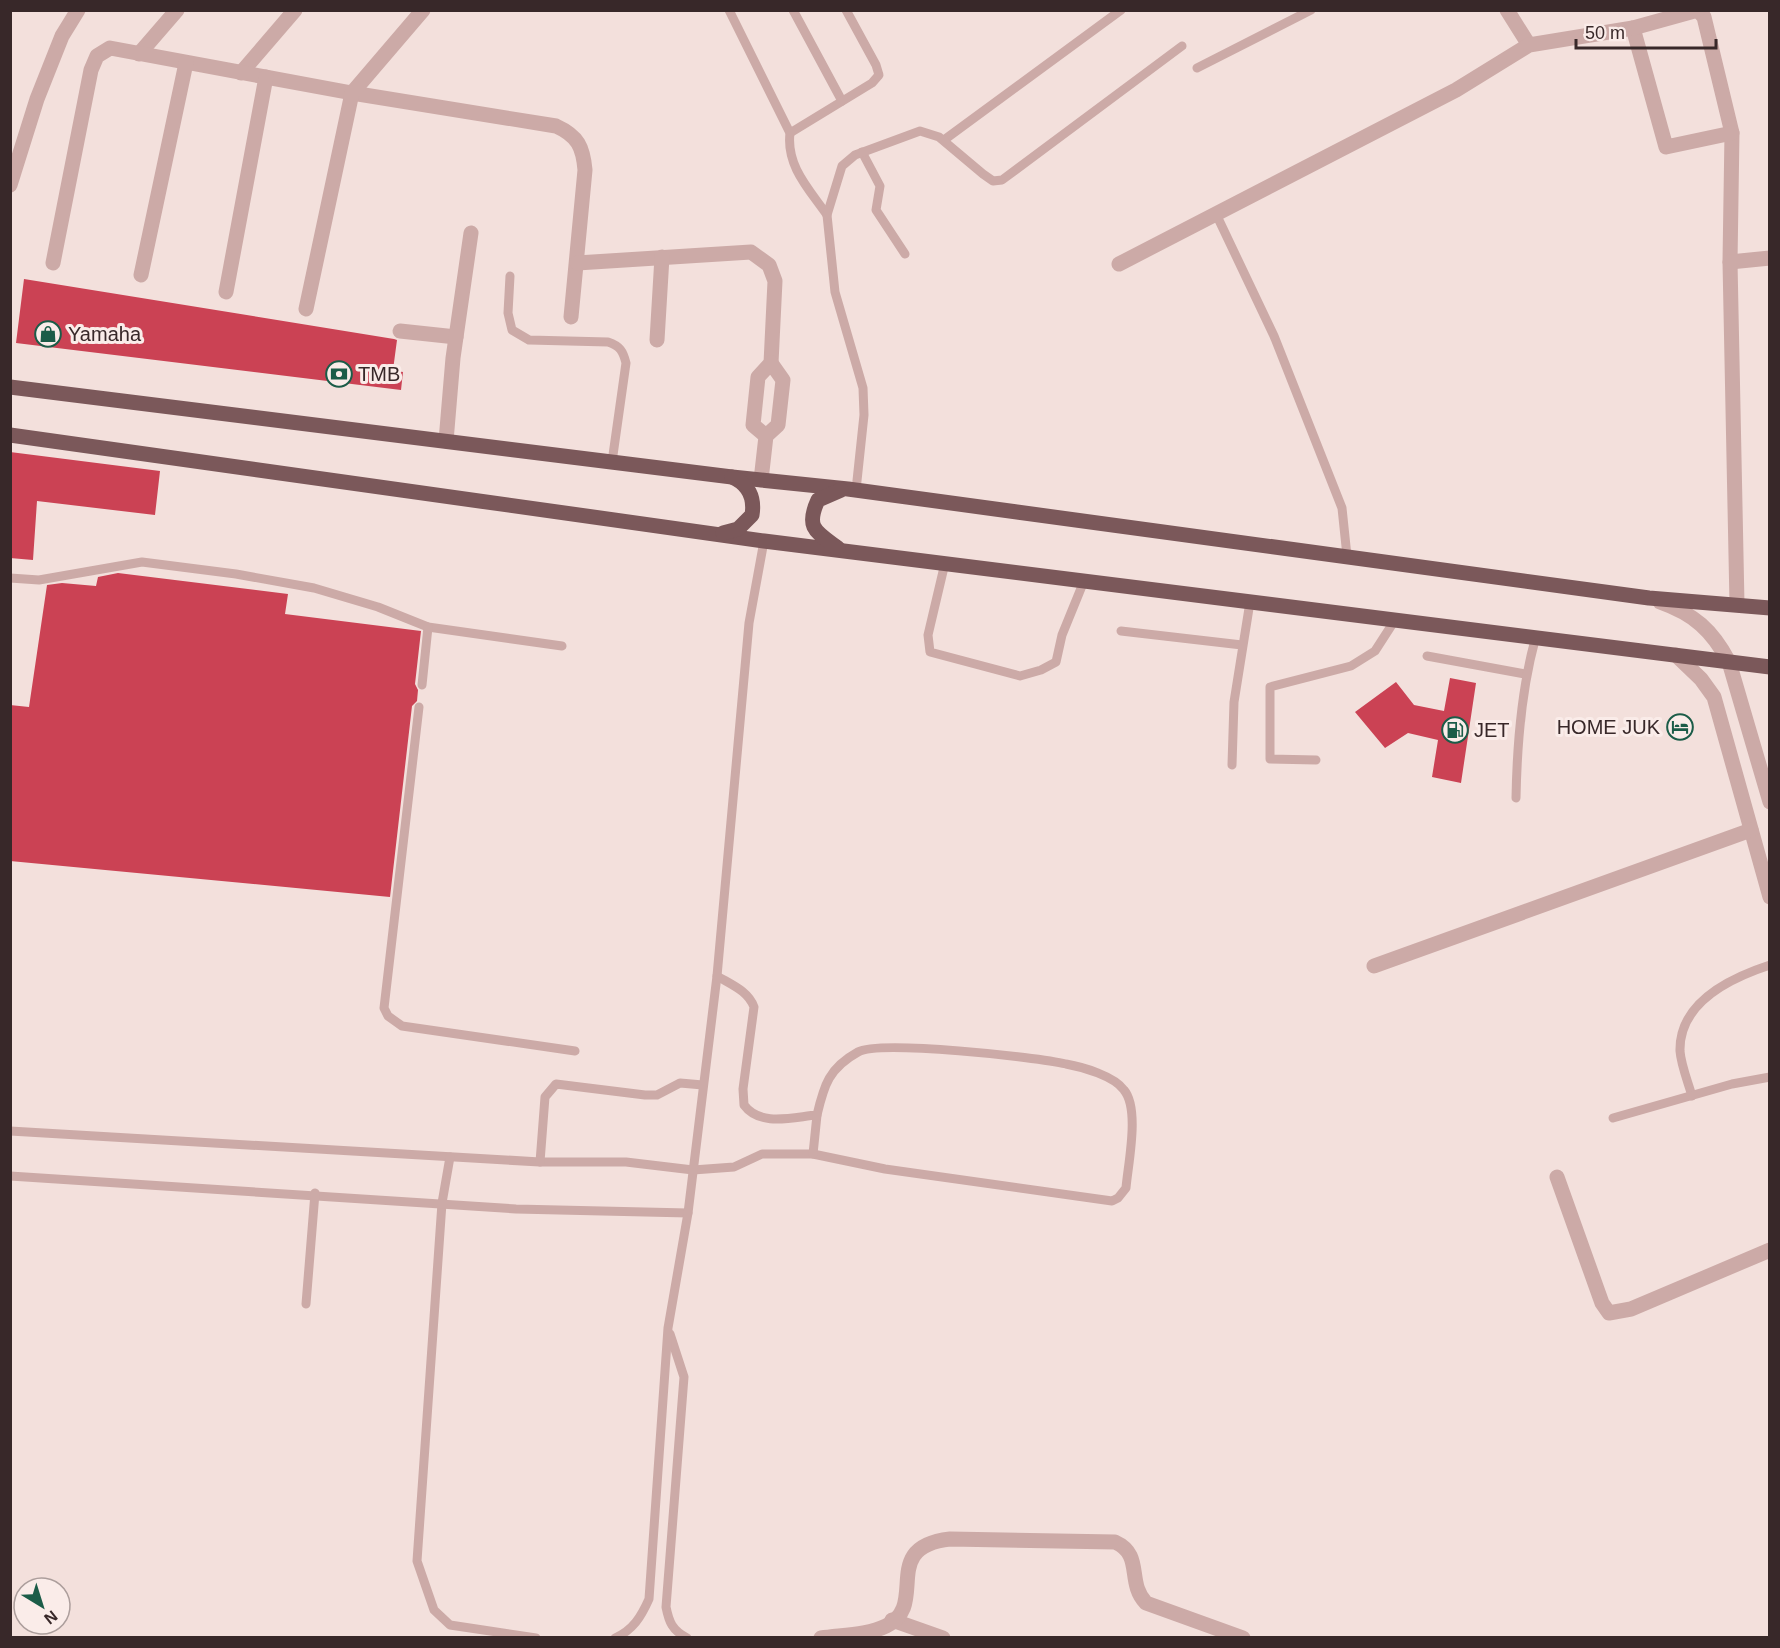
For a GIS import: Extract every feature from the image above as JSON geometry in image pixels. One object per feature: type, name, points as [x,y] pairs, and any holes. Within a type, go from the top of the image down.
[{"type":"main road","points":[[10,387],[732,477],[852,489],[1649,598],[1737,603],[1770,608]]},
{"type":"main road","points":[[10,435],[764,540],[1770,667]]},
{"type":"main road","points":[[722,533],[738,529],[752,515],[752,497],[748,489],[741,481],[732,477]]},
{"type":"main road","points":[[840,550],[814,529],[811,518],[818,500],[831,493],[852,489]]},
{"type":"street","points":[[10,185],[37,99],[62,36],[78,10]]},
{"type":"street","points":[[241,73],[296,10]]},
{"type":"street","points":[[306,309],[352,93],[423,10]]},
{"type":"street","points":[[1507,10],[1529,45]]},
{"type":"street","points":[[139,54],[176,11]]},
{"type":"street","points":[[1119,264],[1217,216],[1456,90],[1529,45],[1633,28],[1701,11],[1731,133],[1730,262],[1737,603]]},
{"type":"street","points":[[1633,28],[1666,147],[1731,133]]},
{"type":"street","points":[[53,263],[91,70],[97,56],[110,48],[352,93],[555,126],[572,133],[583,154],[585,170],[572,316]]},
{"type":"street","points":[[141,275],[186,63]]},
{"type":"street","points":[[226,292],[266,77]]},
{"type":"street","points":[[446,441],[456,338],[471,233]]},
{"type":"street","points":[[577,263],[741,251],[751,252],[769,265],[775,281],[771,363],[783,380],[778,426],[766,436],[761,480]]},
{"type":"street","points":[[657,340],[662,257]]},
{"type":"street","points":[[1730,262],[1770,258]]},
{"type":"street","points":[[400,331],[456,338]]},
{"type":"street","points":[[766,436],[753,425],[758,377],[771,363]]},
{"type":"street","points":[[1649,598],[1680,609],[1697,619],[1719,643],[1729,662],[1770,802]]},
{"type":"street","points":[[1676,654],[1701,679],[1714,697],[1770,897]]},
{"type":"street","points":[[1374,966],[1751,830]]},
{"type":"street","points":[[1557,1177],[1602,1303],[1609,1313],[1631,1309],[1770,1250]]},
{"type":"street","points":[[821,1638],[887,1626],[901,1611],[906,1597],[910,1560],[919,1548],[932,1541],[1104,1540],[1126,1547],[1132,1558],[1137,1593],[1146,1603],[1243,1638]]},
{"type":"street","points":[[892,1620],[943,1638]]},
{"type":"lane","points":[[729,10],[790,133],[788,146],[792,166],[827,215]]},
{"type":"lane","points":[[793,10],[842,101]]},
{"type":"lane","points":[[790,133],[872,83],[879,75],[876,65],[846,10]]},
{"type":"lane","points":[[945,140],[1121,10]]},
{"type":"lane","points":[[1197,68],[1311,10]]},
{"type":"lane","points":[[852,489],[864,415],[863,388],[835,292],[827,215],[842,166],[862,152],[920,131],[945,140],[993,181],[1002,180],[1182,46]]},
{"type":"lane","points":[[862,152],[880,186],[876,210],[905,254]]},
{"type":"lane","points":[[1217,216],[1274,336],[1342,508],[1347,555]]},
{"type":"lane","points":[[510,276],[508,313],[512,330],[518,336],[529,340],[609,342],[617,345],[623,353],[626,363],[612,462]]},
{"type":"lane","points":[[615,1638],[628,1632],[642,1615],[649,1599],[668,1328],[688,1213],[717,976],[749,623],[764,540]]},
{"type":"lane","points":[[10,578],[39,580],[142,562],[237,574],[314,588],[378,607],[428,627],[561,646]]},
{"type":"lane","points":[[945,563],[928,635],[930,652],[1020,676],[1041,670],[1056,662],[1062,635],[1084,581]]},
{"type":"lane","points":[[1232,765],[1234,702],[1250,602]]},
{"type":"lane","points":[[1316,760],[1270,759],[1270,687],[1351,666],[1375,651],[1395,620]]},
{"type":"lane","points":[[422,685],[428,627]]},
{"type":"lane","points":[[1120,631],[1242,645]]},
{"type":"lane","points":[[1516,798],[1517,752],[1526,674],[1535,639]]},
{"type":"lane","points":[[1427,656],[1526,674]]},
{"type":"lane","points":[[419,706],[384,1008],[388,1016],[402,1026],[575,1051]]},
{"type":"lane","points":[[1692,1096],[1680,1053],[1682,1026],[1704,998],[1740,974],[1770,965]]},
{"type":"lane","points":[[717,976],[742,990],[751,998],[754,1007],[743,1089],[744,1105],[757,1117],[776,1119],[817,1114]]},
{"type":"lane","points":[[10,1131],[540,1162],[626,1162],[693,1170],[734,1167],[762,1154],[813,1154],[885,1169],[1112,1201],[1118,1198],[1126,1188],[1133,1109],[1124,1089],[1107,1078],[1066,1064],[913,1046],[860,1051],[838,1067],[825,1083],[817,1114],[813,1154]]},
{"type":"lane","points":[[1613,1118],[1770,1077]]},
{"type":"lane","points":[[540,1162],[545,1097],[556,1084],[645,1095],[657,1095],[680,1083],[703,1085]]},
{"type":"lane","points":[[450,1157],[442,1203],[417,1561],[434,1610],[450,1625],[536,1638]]},
{"type":"lane","points":[[10,1176],[315,1193],[516,1209],[688,1213]]},
{"type":"lane","points":[[306,1304],[315,1193]]},
{"type":"lane","points":[[668,1328],[684,1377],[666,1607],[669,1622],[674,1629],[687,1638]]},
{"type":"building","points":[[24,279],[394,339],[397,340],[393,370],[403,372],[401,390],[16,343]]},
{"type":"building","points":[[10,452],[160,471],[155,515],[37,501],[33,560],[10,558]]},
{"type":"building","points":[[118,573],[288,594],[285,614],[421,631],[415,684],[418,690],[417,701],[412,706],[390,897],[10,861],[10,705],[29,707],[47,585],[62,583],[96,586],[98,577]]},
{"type":"building","points":[[1450,678],[1476,683],[1461,783],[1432,777],[1438,740],[1408,733],[1385,748],[1355,712],[1396,682],[1414,705],[1444,711]]},
{"type":"place","name":"Yamaha","points":[[48,334]]},
{"type":"place","name":"TMB","points":[[339,374]]},
{"type":"place","name":"HOME JUK","points":[[1680,727]]},
{"type":"place","name":"JET","points":[[1455,730]]}]
